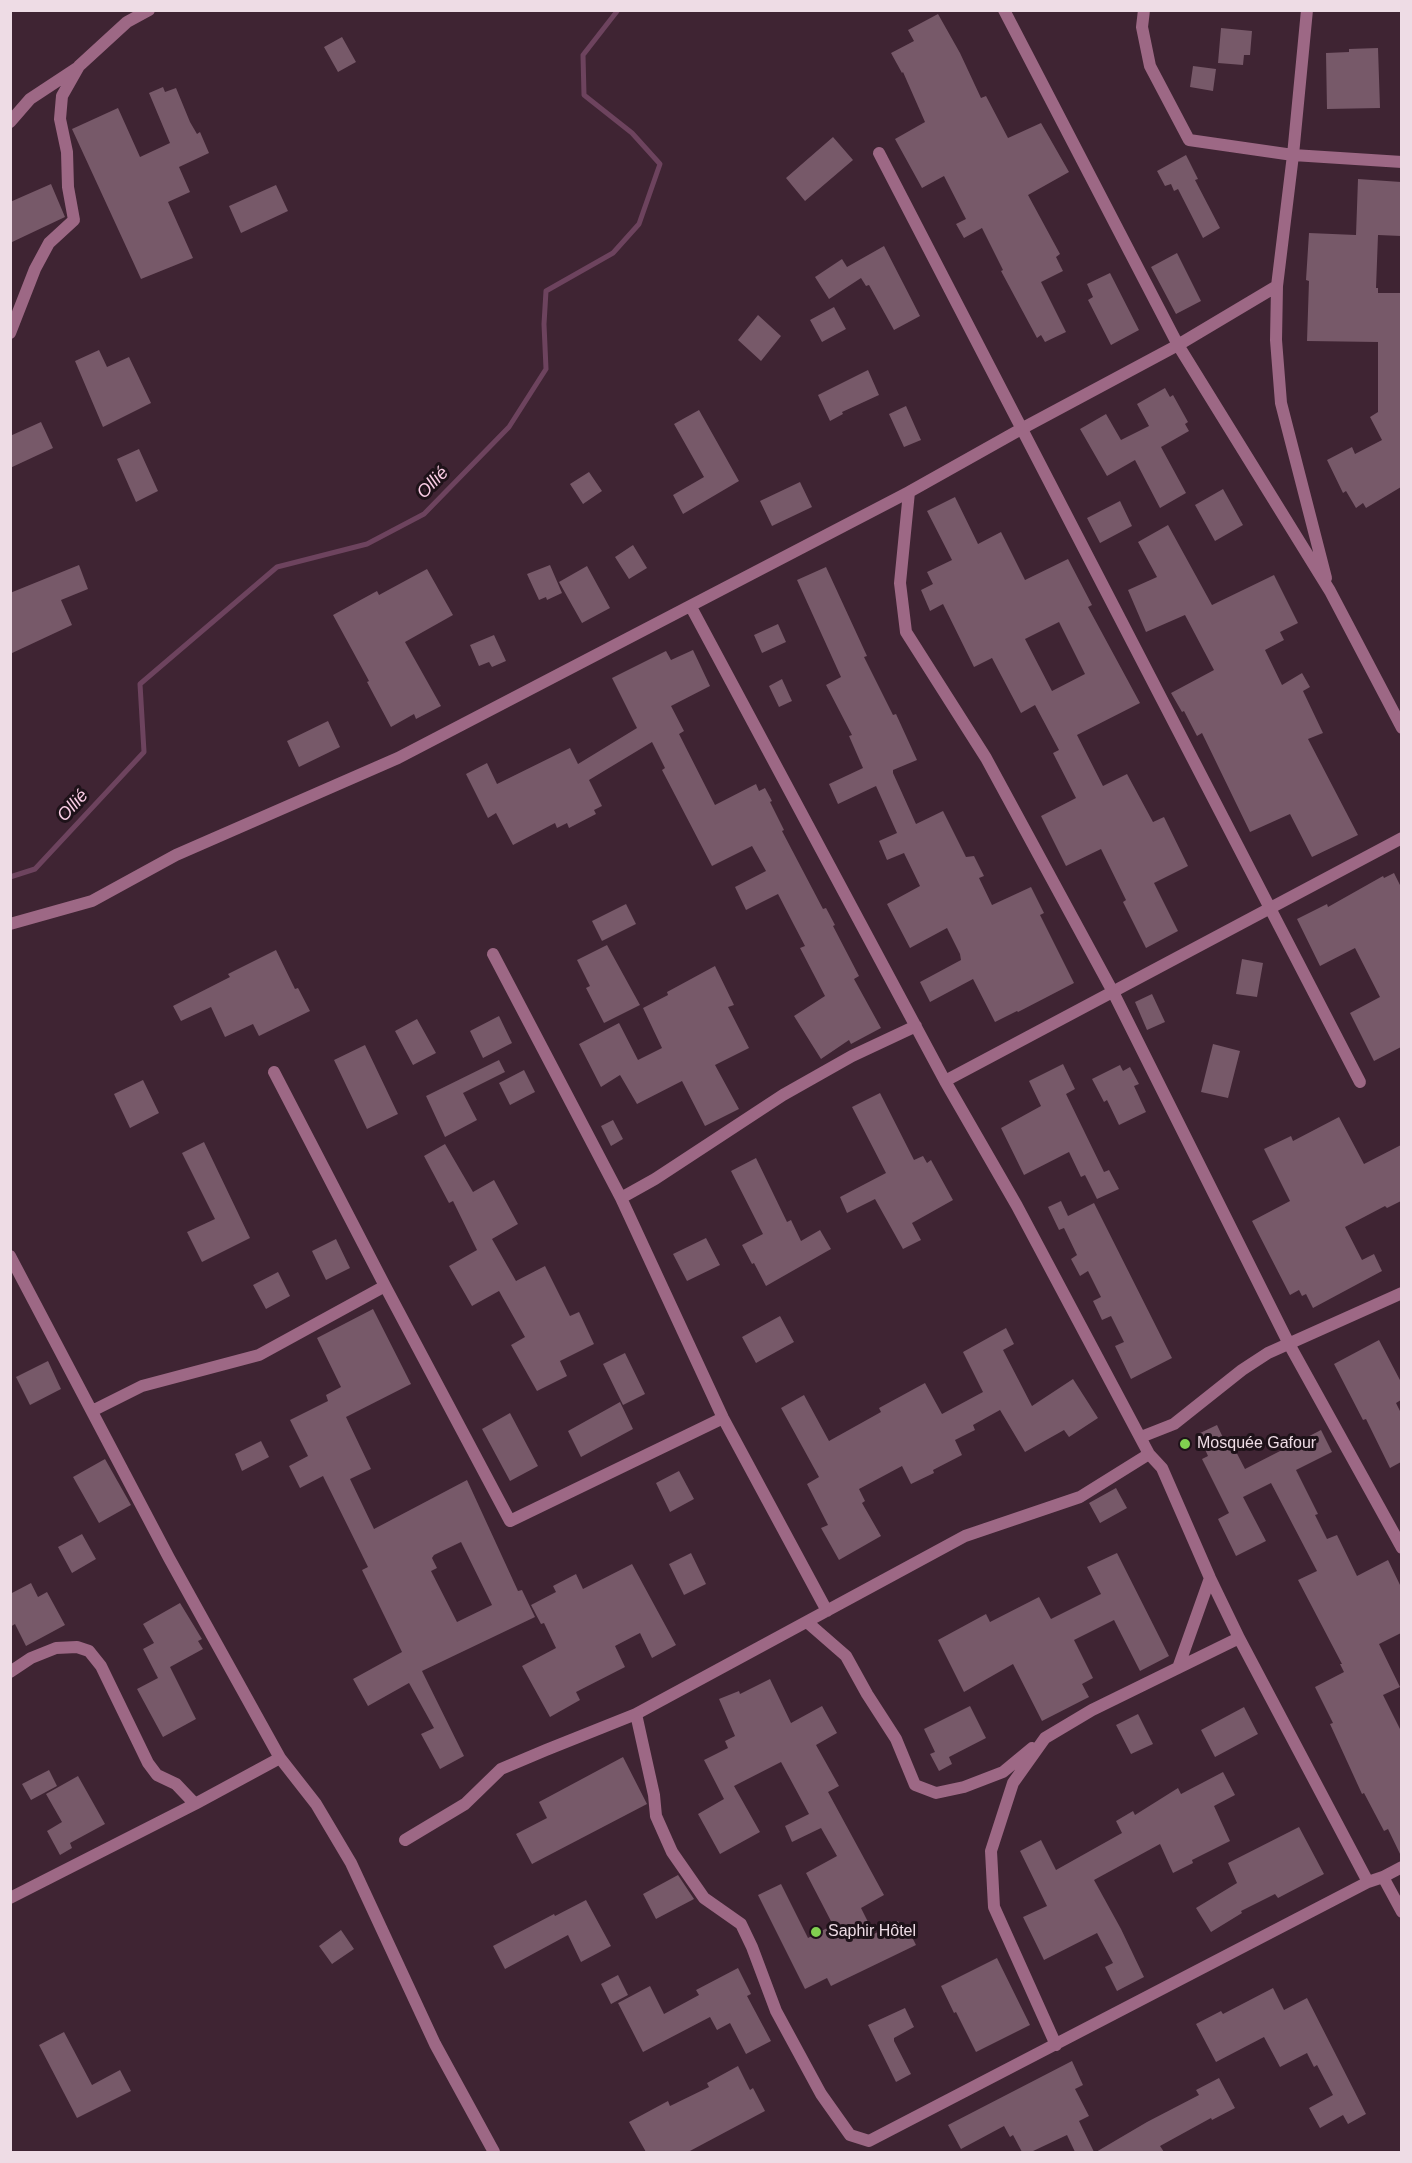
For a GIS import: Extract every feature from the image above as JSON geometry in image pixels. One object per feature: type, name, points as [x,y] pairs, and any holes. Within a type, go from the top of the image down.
[{"type":"street","points":[[10,122],[30,99],[79,66],[127,22],[149,10]]},
{"type":"street","points":[[1004,10],[1178,345],[1330,591],[1401,728]]},
{"type":"street","points":[[1144,10],[1143,27],[1150,66],[1189,140],[1293,155],[1401,162]]},
{"type":"street","points":[[1307,10],[1277,286],[1276,340],[1281,403],[1330,591]]},
{"type":"street","points":[[10,333],[35,269],[49,243],[74,220],[68,187],[67,152],[60,119],[62,96],[79,66]]},
{"type":"street","points":[[879,153],[1360,1082]]},
{"type":"street","points":[[10,924],[92,901],[176,855],[398,758],[909,492],[1178,345],[1277,286]]},
{"type":"street","points":[[909,492],[900,583],[906,632],[986,758],[1113,992],[1289,1344],[1401,1548]]},
{"type":"street","points":[[691,607],[945,1082],[1017,1206],[1149,1454],[1162,1468],[1239,1638],[1368,1882]]},
{"type":"street","points":[[945,1082],[1401,838]]},
{"type":"street","points":[[493,954],[621,1198],[723,1418],[827,1611]]},
{"type":"street","points":[[621,1198],[655,1179],[783,1095],[852,1056],[916,1026]]},
{"type":"street","points":[[274,1072],[510,1521],[723,1418]]},
{"type":"street","points":[[10,1256],[169,1558],[280,1758],[316,1804],[351,1863],[435,2044],[494,2152]]},
{"type":"street","points":[[92,1411],[142,1386],[259,1355],[385,1286]]},
{"type":"street","points":[[1141,1437],[1174,1424],[1242,1370],[1269,1353],[1401,1293]]},
{"type":"street","points":[[405,1840],[465,1804],[501,1769],[636,1714],[965,1536],[1080,1497],[1149,1454]]},
{"type":"street","points":[[1178,1668],[1210,1578]]},
{"type":"street","points":[[807,1622],[846,1656],[896,1739],[915,1785],[936,1793],[964,1787],[1003,1772],[1045,1738],[1092,1710],[1239,1638]]},
{"type":"street","points":[[10,1672],[31,1658],[56,1648],[77,1647],[89,1651],[101,1666],[148,1763],[157,1775],[177,1784],[195,1804]]},
{"type":"street","points":[[636,1714],[656,1816],[672,1852],[704,1898],[741,1924],[776,2011],[821,2094],[850,2135],[869,2141],[1401,1867]]},
{"type":"street","points":[[1045,1738],[1013,1783],[991,1851],[994,1907],[1056,2045]]},
{"type":"street","points":[[10,1898],[280,1758]]},
{"type":"street","points":[[1383,1877],[1401,1912]]},
{"type":"building","points":[[938,14],[960,53],[981,98],[986,96],[1008,138],[1041,123],[1069,172],[1028,195],[1060,254],[1056,257],[1063,271],[1041,282],[1066,332],[1045,342],[1041,335],[1037,338],[1001,271],[1003,270],[982,228],[964,238],[956,224],[966,219],[944,176],[922,188],[895,139],[925,122],[903,72],[891,53],[914,41],[908,30]]},
{"type":"building","points":[[1221,28],[1252,31],[1250,55],[1244,55],[1243,65],[1218,63]]},
{"type":"building","points":[[342,37],[356,62],[338,72],[324,47]]},
{"type":"building","points":[[1378,48],[1380,108],[1327,109],[1326,53]]},
{"type":"building","points":[[1193,66],[1216,69],[1213,91],[1190,87]]},
{"type":"building","points":[[163,87],[165,92],[176,88],[190,122],[197,134],[200,132],[209,153],[179,167],[190,192],[168,202],[193,258],[141,279],[72,129],[118,108],[140,157],[170,143],[149,93]]},
{"type":"building","points":[[833,137],[853,160],[805,201],[786,178]]},
{"type":"building","points":[[1186,155],[1198,179],[1195,180],[1220,228],[1203,238],[1178,189],[1174,191],[1171,184],[1165,186],[1157,171]]},
{"type":"building","points":[[1358,179],[1401,182],[1401,236],[1378,235],[1376,288],[1378,288],[1378,293],[1401,293],[1401,487],[1366,508],[1363,503],[1356,508],[1346,491],[1343,493],[1327,460],[1352,447],[1355,454],[1382,440],[1370,417],[1378,412],[1378,342],[1307,341],[1309,281],[1306,280],[1309,233],[1356,235]]},
{"type":"building","points":[[51,184],[65,217],[10,243],[10,202]]},
{"type":"building","points":[[276,185],[288,211],[241,233],[229,206]]},
{"type":"building","points":[[884,246],[920,316],[894,330],[869,285],[866,286],[861,278],[829,299],[815,277],[842,259],[847,267]]},
{"type":"building","points":[[1177,253],[1201,301],[1176,314],[1151,267]]},
{"type":"building","points":[[1110,273],[1139,330],[1111,345],[1088,300],[1093,297],[1087,284]]},
{"type":"building","points":[[834,307],[846,329],[822,342],[810,320]]},
{"type":"building","points":[[758,315],[781,336],[761,361],[738,340]]},
{"type":"building","points":[[99,350],[107,367],[129,357],[151,403],[103,427],[75,361]]},
{"type":"building","points":[[868,370],[879,395],[842,412],[843,414],[830,421],[818,395]]},
{"type":"building","points":[[1165,388],[1170,397],[1173,395],[1188,422],[1185,424],[1189,431],[1161,447],[1186,493],[1160,508],[1135,460],[1107,476],[1080,429],[1106,414],[1121,440],[1149,426],[1137,404]]},
{"type":"building","points":[[906,406],[921,440],[904,447],[889,414]]},
{"type":"building","points":[[699,410],[739,481],[683,514],[673,495],[704,477],[674,424]]},
{"type":"building","points":[[41,422],[53,448],[10,468],[10,436]]},
{"type":"building","points":[[139,449],[158,491],[136,502],[117,459]]},
{"type":"building","points":[[589,472],[602,491],[583,504],[570,484]]},
{"type":"building","points":[[800,482],[812,507],[772,526],[760,501]]},
{"type":"building","points":[[1223,489],[1243,525],[1215,541],[1195,505]]},
{"type":"building","points":[[955,497],[978,544],[1001,532],[1025,580],[1068,559],[1092,605],[1088,607],[1140,703],[1077,735],[1103,786],[1127,774],[1153,822],[1164,817],[1188,866],[1154,883],[1178,931],[1146,948],[1123,902],[1126,900],[1101,849],[1066,866],[1041,816],[1076,798],[1053,753],[1059,750],[1035,705],[1021,713],[992,658],[974,667],[943,604],[930,611],[921,590],[933,584],[927,572],[952,560],[927,511]],"holes":[[[1059,622],[1085,674],[1052,691],[1025,639]]]},
{"type":"building","points":[[1120,501],[1132,526],[1100,543],[1087,518]]},
{"type":"building","points":[[1168,525],[1212,605],[1274,575],[1298,623],[1280,632],[1284,640],[1265,650],[1282,685],[1302,673],[1310,687],[1303,691],[1323,733],[1308,739],[1358,835],[1312,857],[1290,814],[1250,832],[1202,733],[1197,736],[1184,711],[1182,712],[1171,693],[1214,670],[1185,615],[1146,632],[1128,590],[1157,577],[1138,542]]},
{"type":"building","points":[[633,545],[647,568],[629,579],[615,557]]},
{"type":"building","points":[[79,565],[88,589],[61,600],[72,625],[10,654],[10,593]]},
{"type":"building","points":[[550,565],[562,593],[547,600],[546,597],[539,600],[527,574]]},
{"type":"building","points":[[587,566],[610,608],[582,623],[559,582]]},
{"type":"building","points":[[826,567],[867,656],[864,657],[893,715],[896,714],[917,760],[893,770],[916,824],[943,811],[966,857],[974,856],[984,876],[979,878],[992,905],[1031,887],[1044,913],[1040,915],[1074,983],[995,1022],[973,979],[930,1002],[920,982],[961,960],[960,954],[947,928],[910,948],[887,904],[920,886],[904,853],[887,860],[879,841],[897,833],[876,786],[838,804],[829,784],[863,768],[849,736],[852,735],[826,685],[841,677],[797,580]]},
{"type":"building","points":[[427,569],[453,615],[405,642],[441,706],[416,719],[414,714],[391,727],[333,615],[377,591],[379,595]]},
{"type":"building","points":[[778,624],[786,642],[762,653],[754,635]]},
{"type":"building","points":[[494,635],[506,661],[492,667],[489,662],[479,666],[470,645]]},
{"type":"building","points":[[693,650],[710,686],[671,706],[684,731],[679,734],[715,805],[756,784],[759,791],[765,788],[784,830],[782,831],[823,909],[826,908],[835,925],[833,926],[859,976],[854,979],[881,1028],[851,1044],[849,1040],[821,1059],[794,1016],[825,996],[800,948],[805,946],[778,894],[746,910],[735,887],[766,871],[752,846],[712,866],[662,770],[665,768],[652,742],[589,780],[602,806],[594,810],[596,814],[569,828],[567,823],[557,828],[555,823],[513,845],[496,813],[488,818],[466,774],[487,763],[497,784],[570,748],[578,764],[637,728],[612,678],[666,651],[671,660]]},
{"type":"building","points":[[782,679],[792,701],[779,707],[769,686]]},
{"type":"building","points":[[328,721],[340,747],[299,767],[287,741]]},
{"type":"building","points":[[1394,873],[1401,887],[1401,1047],[1374,1061],[1350,1013],[1380,997],[1355,948],[1320,966],[1297,919],[1327,904],[1328,907],[1383,876],[1384,878]]},
{"type":"building","points":[[626,904],[636,924],[602,941],[592,921]]},
{"type":"building","points":[[607,945],[640,1005],[604,1023],[586,988],[590,986],[577,960]]},
{"type":"building","points":[[276,950],[295,989],[298,988],[310,1011],[259,1036],[253,1024],[225,1037],[211,1007],[181,1021],[173,1006],[230,977],[228,974]]},
{"type":"building","points":[[1242,959],[1263,963],[1257,997],[1236,994]]},
{"type":"building","points":[[715,966],[734,1005],[728,1007],[749,1048],[715,1065],[739,1109],[705,1126],[682,1081],[637,1104],[620,1075],[601,1087],[579,1044],[619,1023],[638,1060],[662,1048],[643,1008]]},
{"type":"building","points":[[1152,994],[1165,1022],[1147,1030],[1135,1002]]},
{"type":"building","points":[[499,1016],[512,1043],[483,1058],[470,1031]]},
{"type":"building","points":[[417,1019],[436,1053],[413,1065],[395,1031]]},
{"type":"building","points":[[1213,1044],[1240,1051],[1228,1098],[1201,1092]]},
{"type":"building","points":[[365,1045],[398,1114],[367,1129],[334,1060]]},
{"type":"building","points":[[499,1060],[505,1072],[463,1093],[477,1120],[445,1137],[426,1096]]},
{"type":"building","points":[[1063,1064],[1075,1089],[1066,1094],[1104,1172],[1109,1170],[1119,1189],[1097,1199],[1085,1175],[1081,1177],[1069,1152],[1024,1175],[1001,1128],[1041,1106],[1029,1081]]},
{"type":"building","points":[[1120,1065],[1123,1071],[1130,1067],[1139,1084],[1134,1086],[1146,1112],[1119,1125],[1107,1100],[1104,1102],[1092,1079]]},
{"type":"building","points":[[524,1070],[535,1092],[510,1105],[499,1083]]},
{"type":"building","points":[[143,1080],[159,1113],[130,1128],[114,1094]]},
{"type":"building","points":[[880,1093],[914,1160],[923,1156],[927,1163],[931,1160],[953,1200],[912,1223],[921,1240],[903,1249],[875,1199],[847,1213],[840,1197],[886,1173],[852,1107]]},
{"type":"building","points":[[1339,1117],[1364,1164],[1401,1145],[1401,1201],[1387,1208],[1385,1206],[1345,1227],[1362,1260],[1374,1254],[1382,1271],[1313,1308],[1306,1294],[1302,1296],[1299,1290],[1290,1295],[1252,1221],[1290,1201],[1264,1149],[1291,1136],[1293,1141]]},
{"type":"building","points":[[613,1120],[623,1139],[611,1146],[601,1126]]},
{"type":"building","points":[[204,1142],[250,1238],[202,1262],[187,1232],[215,1219],[182,1153]]},
{"type":"building","points":[[445,1144],[473,1192],[494,1180],[518,1224],[492,1239],[516,1281],[545,1266],[570,1316],[579,1312],[594,1344],[560,1361],[567,1376],[537,1391],[511,1345],[525,1337],[499,1291],[472,1306],[449,1266],[477,1250],[453,1201],[449,1203],[424,1156]]},
{"type":"building","points":[[756,1158],[787,1222],[791,1220],[801,1241],[820,1230],[831,1249],[766,1286],[742,1245],[763,1234],[731,1171]]},
{"type":"building","points":[[1061,1201],[1068,1216],[1094,1203],[1172,1358],[1131,1379],[1115,1346],[1124,1342],[1111,1316],[1102,1320],[1093,1301],[1101,1297],[1088,1271],[1080,1276],[1071,1259],[1077,1255],[1064,1228],[1059,1230],[1048,1207]]},
{"type":"building","points":[[706,1238],[720,1265],[687,1281],[673,1254]]},
{"type":"building","points":[[336,1239],[350,1268],[326,1280],[312,1251]]},
{"type":"building","points":[[278,1272],[290,1296],[266,1309],[253,1285]]},
{"type":"building","points":[[373,1309],[411,1384],[346,1417],[371,1469],[350,1479],[374,1529],[467,1480],[518,1591],[522,1590],[535,1617],[422,1671],[464,1756],[440,1769],[421,1734],[434,1728],[409,1683],[368,1706],[353,1679],[402,1652],[362,1570],[368,1567],[323,1476],[300,1488],[289,1466],[308,1456],[290,1420],[328,1401],[326,1395],[341,1387],[317,1338]],"holes":[[[461,1542],[492,1605],[457,1622],[431,1571],[437,1568],[432,1558],[434,1555]]]},
{"type":"building","points":[[780,1316],[794,1342],[756,1363],[742,1337]]},
{"type":"building","points":[[1006,1328],[1014,1344],[1003,1350],[1032,1406],[1073,1379],[1098,1418],[1069,1437],[1064,1430],[1025,1452],[1000,1410],[973,1425],[975,1430],[955,1440],[962,1455],[933,1470],[934,1473],[911,1484],[902,1466],[859,1489],[865,1501],[862,1503],[881,1536],[839,1560],[821,1528],[828,1525],[807,1484],[819,1477],[781,1408],[804,1395],[829,1441],[881,1412],[879,1408],[925,1383],[942,1414],[983,1392],[963,1352]]},
{"type":"building","points":[[1379,1340],[1401,1382],[1401,1400],[1396,1403],[1401,1413],[1401,1462],[1390,1468],[1366,1419],[1363,1420],[1334,1364]]},
{"type":"building","points":[[625,1353],[645,1394],[623,1405],[603,1364]]},
{"type":"building","points":[[48,1361],[61,1389],[30,1405],[16,1377]]},
{"type":"building","points":[[620,1402],[633,1429],[581,1457],[568,1431]]},
{"type":"building","points":[[510,1413],[538,1466],[510,1481],[482,1429]]},
{"type":"building","points":[[1217,1425],[1227,1446],[1232,1444],[1245,1469],[1321,1430],[1332,1452],[1296,1470],[1318,1514],[1315,1515],[1327,1539],[1337,1535],[1357,1576],[1388,1560],[1401,1587],[1401,1633],[1379,1644],[1400,1687],[1383,1695],[1401,1731],[1401,1856],[1388,1829],[1384,1831],[1364,1793],[1362,1794],[1330,1724],[1333,1723],[1315,1687],[1344,1672],[1298,1580],[1317,1571],[1271,1483],[1243,1497],[1266,1541],[1236,1556],[1218,1519],[1229,1513],[1202,1459],[1208,1456],[1198,1434]]},
{"type":"building","points":[[261,1441],[269,1457],[242,1471],[235,1454]]},
{"type":"building","points":[[105,1459],[131,1505],[99,1523],[73,1477]]},
{"type":"building","points":[[679,1471],[694,1499],[670,1512],[656,1483]]},
{"type":"building","points":[[1116,1488],[1127,1508],[1100,1523],[1089,1503]]},
{"type":"building","points":[[82,1534],[96,1559],[72,1573],[58,1547]]},
{"type":"building","points":[[691,1553],[706,1584],[684,1595],[669,1564]]},
{"type":"building","points":[[1117,1553],[1169,1656],[1140,1671],[1114,1620],[1074,1640],[1093,1678],[1082,1684],[1089,1697],[1042,1721],[1013,1664],[964,1692],[938,1640],[986,1614],[990,1622],[1039,1597],[1051,1619],[1101,1594],[1087,1567]]},
{"type":"building","points":[[632,1564],[676,1645],[652,1658],[640,1633],[615,1646],[625,1667],[576,1692],[580,1700],[550,1717],[522,1666],[556,1648],[544,1623],[541,1624],[531,1605],[556,1592],[553,1586],[576,1574],[583,1589]]},
{"type":"building","points":[[31,1583],[38,1597],[47,1592],[65,1625],[26,1646],[15,1624],[10,1627],[10,1594]]},
{"type":"building","points":[[180,1603],[202,1639],[198,1641],[203,1649],[170,1667],[196,1719],[163,1737],[137,1689],[158,1678],[143,1649],[154,1643],[143,1624]]},
{"type":"building","points":[[770,1679],[791,1723],[822,1706],[837,1733],[816,1745],[839,1786],[828,1792],[884,1895],[861,1908],[874,1934],[898,1921],[903,1932],[908,1929],[916,1945],[831,1986],[827,1978],[805,1989],[758,1895],[781,1884],[808,1938],[833,1925],[806,1873],[837,1856],[821,1828],[792,1842],[785,1826],[809,1814],[781,1762],[734,1786],[760,1832],[720,1854],[698,1814],[724,1799],[704,1760],[728,1748],[725,1741],[735,1736],[719,1699],[739,1691],[740,1694]]},
{"type":"building","points":[[970,1706],[986,1738],[949,1757],[952,1764],[939,1771],[930,1754],[935,1752],[924,1729]]},
{"type":"building","points":[[1244,1707],[1258,1734],[1215,1757],[1201,1730]]},
{"type":"building","points":[[1138,1714],[1153,1744],[1131,1754],[1116,1725]]},
{"type":"building","points":[[623,1757],[647,1804],[532,1864],[516,1834],[547,1818],[539,1802]]},
{"type":"building","points":[[49,1770],[57,1786],[31,1800],[22,1784]]},
{"type":"building","points":[[1223,1772],[1235,1795],[1214,1806],[1230,1841],[1192,1860],[1193,1863],[1173,1873],[1160,1844],[1094,1880],[1144,1977],[1117,1991],[1105,1967],[1113,1963],[1097,1933],[1044,1960],[1023,1917],[1047,1906],[1020,1851],[1041,1840],[1056,1870],[1122,1833],[1116,1821],[1133,1811],[1135,1815],[1178,1788],[1181,1794]]},
{"type":"building","points":[[78,1776],[105,1824],[70,1843],[72,1848],[60,1855],[47,1831],[62,1822],[46,1794]]},
{"type":"building","points":[[1299,1827],[1324,1874],[1278,1898],[1275,1894],[1241,1911],[1242,1913],[1211,1932],[1196,1908],[1237,1883],[1228,1863]]},
{"type":"building","points":[[678,1875],[694,1899],[656,1919],[643,1894]]},
{"type":"building","points":[[586,1900],[611,1946],[581,1962],[568,1935],[505,1969],[493,1946]]},
{"type":"building","points":[[341,1930],[354,1949],[332,1964],[319,1946]]},
{"type":"building","points":[[997,1958],[1030,2025],[976,2052],[941,1986]]},
{"type":"building","points":[[738,1968],[751,1994],[747,1996],[771,2041],[746,2054],[730,2023],[717,2030],[710,2017],[643,2052],[618,2003],[650,1986],[664,2014],[699,1995],[696,1990]]},
{"type":"building","points":[[618,1975],[628,1995],[611,2004],[601,1984]]},
{"type":"building","points":[[1273,1988],[1284,2010],[1307,1998],[1366,2114],[1348,2124],[1343,2115],[1320,2128],[1309,2108],[1333,2095],[1317,2065],[1314,2067],[1307,2053],[1280,2067],[1264,2037],[1216,2062],[1196,2024],[1221,2011],[1223,2014]]},
{"type":"building","points":[[905,2008],[914,2027],[894,2038],[894,2041],[911,2074],[896,2082],[868,2025]]},
{"type":"building","points":[[64,2032],[92,2085],[120,2070],[131,2091],[77,2118],[39,2045]]},
{"type":"building","points":[[1072,2061],[1083,2085],[1075,2089],[1089,2116],[1079,2121],[1094,2152],[1075,2152],[1067,2135],[1031,2152],[1022,2152],[1013,2135],[1010,2137],[1004,2126],[961,2149],[948,2125]]},
{"type":"building","points":[[738,2066],[750,2090],[753,2088],[765,2111],[688,2152],[646,2152],[629,2122],[668,2101],[670,2106],[709,2087],[707,2083]]},
{"type":"building","points":[[1219,2078],[1235,2108],[1212,2120],[1211,2118],[1160,2146],[1164,2152],[1096,2152],[1199,2095],[1196,2090]]},
{"type":"waterway","name":"Ollié","points":[[10,877],[35,869],[144,752],[140,684],[277,567],[367,544],[424,514],[509,427],[546,369],[544,324],[546,291],[613,253],[639,224],[660,164],[632,133],[584,95],[583,55],[618,10]]},
{"type":"place","name":"Mosquée Gafour","points":[[1185,1444]]},
{"type":"place","name":"Saphir Hôtel","points":[[816,1932]]}]
